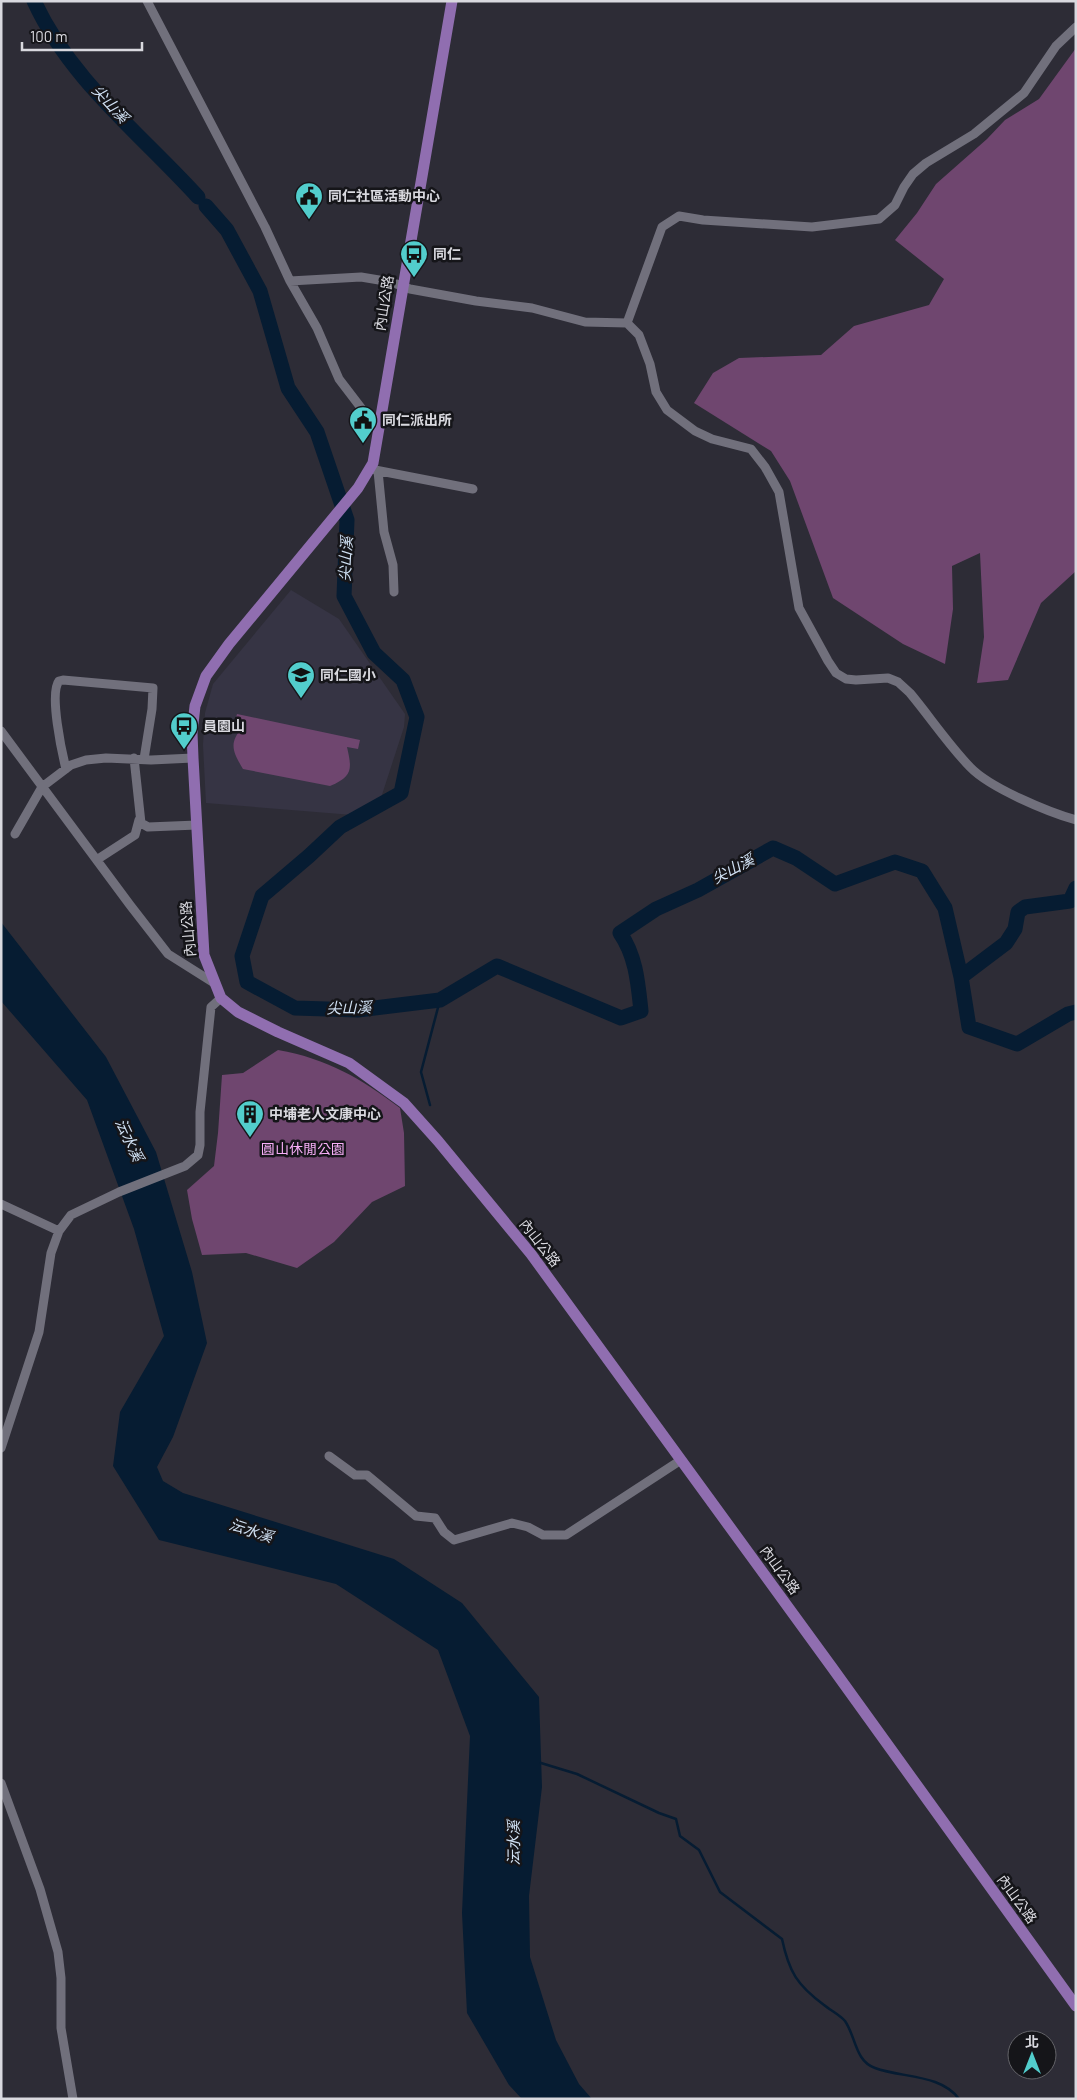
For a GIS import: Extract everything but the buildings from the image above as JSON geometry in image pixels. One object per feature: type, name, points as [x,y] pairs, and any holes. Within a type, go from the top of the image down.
[{"type":"main road","name":"內山公路","points":[[452,1],[378,430],[374,470],[229,644],[206,676],[195,706],[192,733],[204,955],[221,998],[238,1012],[278,1032],[349,1062],[404,1103],[531,1254],[1076,2006]]},
{"type":"street","points":[[147,1],[266,228],[290,282],[317,328],[339,379],[378,430]]},
{"type":"street","points":[[627,324],[662,227],[678,216],[703,220],[812,227],[878,219],[895,205],[913,174],[926,163],[974,134],[1024,93],[1056,46],[1076,27]]},
{"type":"street","points":[[290,282],[361,276],[410,289],[476,301],[532,308],[586,322],[627,324],[639,334],[650,364],[656,392],[667,410],[695,431],[712,439],[751,449],[779,492],[799,608],[836,673],[846,679],[888,678],[898,682],[910,693],[970,768],[984,779],[1052,813],[1076,820]]},
{"type":"street","points":[[394,592],[393,565],[384,532],[374,470],[473,489]]},
{"type":"street","points":[[66,769],[58,736],[55,688],[59,681],[63,680],[153,688],[152,709],[144,759]]},
{"type":"street","points":[[1,730],[98,859],[130,906],[168,954],[214,982]]},
{"type":"street","points":[[98,859],[135,835],[139,820],[134,758]]},
{"type":"street","points":[[15,834],[42,786],[66,769],[86,760],[193,758]]},
{"type":"street","points":[[139,820],[148,827],[197,826]]},
{"type":"street","points":[[1,1448],[39,1332],[51,1253],[59,1231],[71,1215],[119,1192],[185,1166],[198,1155],[200,1145],[200,1112],[211,1007],[221,998]]},
{"type":"street","points":[[1,1204],[59,1231]]},
{"type":"street","points":[[329,1456],[355,1475],[367,1475],[416,1516],[435,1518],[444,1532],[454,1540],[512,1523],[528,1527],[544,1535],[566,1535],[681,1460]]},
{"type":"street","points":[[1,1783],[40,1889],[58,1952],[61,1978],[61,2028],[73,2099]]},
{"type":"shaded area","name":"同仁國小","points":[[291,590],[339,619],[405,714],[404,727],[378,807],[353,815],[206,803],[203,745],[205,713],[213,684]]},
{"type":"green space","points":[[1076,48],[1076,571],[1041,603],[1008,680],[977,683],[984,637],[980,553],[952,566],[953,609],[945,664],[903,644],[833,598],[790,481],[771,451],[694,403],[713,373],[739,358],[821,355],[854,326],[929,305],[944,279],[895,240],[917,213],[936,184],[987,139],[1005,120],[1039,99]]},
{"type":"green space","points":[[237,714],[360,740],[358,749],[347,747],[350,761],[349,771],[343,779],[330,786],[243,769],[234,748],[235,738],[243,727],[234,725]]},
{"type":"green space","name":"圓山休閒公園","points":[[278,1050],[328,1064],[371,1088],[400,1108],[404,1133],[405,1186],[372,1202],[334,1242],[297,1268],[246,1253],[202,1255],[192,1219],[187,1190],[214,1166],[222,1075],[243,1073]]},
{"type":"water","name":"沄水溪","points":[[1,922],[106,1057],[156,1152],[192,1272],[207,1343],[173,1437],[157,1467],[163,1481],[183,1493],[394,1559],[462,1603],[539,1697],[542,1787],[529,1896],[530,1957],[556,2040],[579,2084],[592,2099],[522,2099],[509,2085],[467,2013],[462,1913],[470,1736],[438,1650],[336,1584],[159,1540],[113,1466],[120,1412],[164,1336],[134,1229],[87,1100],[1,1001]]},
{"type":"waterway","name":"尖山溪","points":[[34,1],[49,30],[87,81],[198,197]]},
{"type":"waterway","name":"尖山溪","points":[[206,206],[227,230],[260,291],[288,388],[317,432],[347,520],[344,596],[374,653],[403,680],[417,717],[401,793],[340,827],[262,896],[242,956],[247,982],[295,1008],[358,1010],[440,1000],[497,966],[621,1018],[641,1011],[633,960],[620,933],[656,909],[698,890],[773,848],[796,858],[835,884],[895,862],[922,871],[945,908],[961,977],[969,1027],[1017,1044],[1068,1014],[1076,1012]]},
{"type":"waterway","points":[[961,977],[1006,943],[1015,929],[1018,912],[1025,907],[1070,901],[1076,888]]},
{"type":"waterway","points":[[430,1105],[421,1072],[440,1000]]},
{"type":"waterway","points":[[541,1763],[577,1774],[659,1813],[676,1819],[680,1836],[699,1850],[720,1892],[782,1939],[791,1969],[796,1977],[807,1991],[845,2021],[863,2060],[868,2065],[932,2081],[942,2085],[959,2099]]},
{"type":"place","name":"同仁社區活動中心","points":[[309,220]]},
{"type":"place","name":"同仁","points":[[414,278]]},
{"type":"place","name":"同仁派出所","points":[[363,444]]},
{"type":"place","name":"同仁國小","points":[[301,699]]},
{"type":"place","name":"員園山","points":[[184,750]]},
{"type":"place","name":"中埔老人文康中心","points":[[250,1138]]}]
